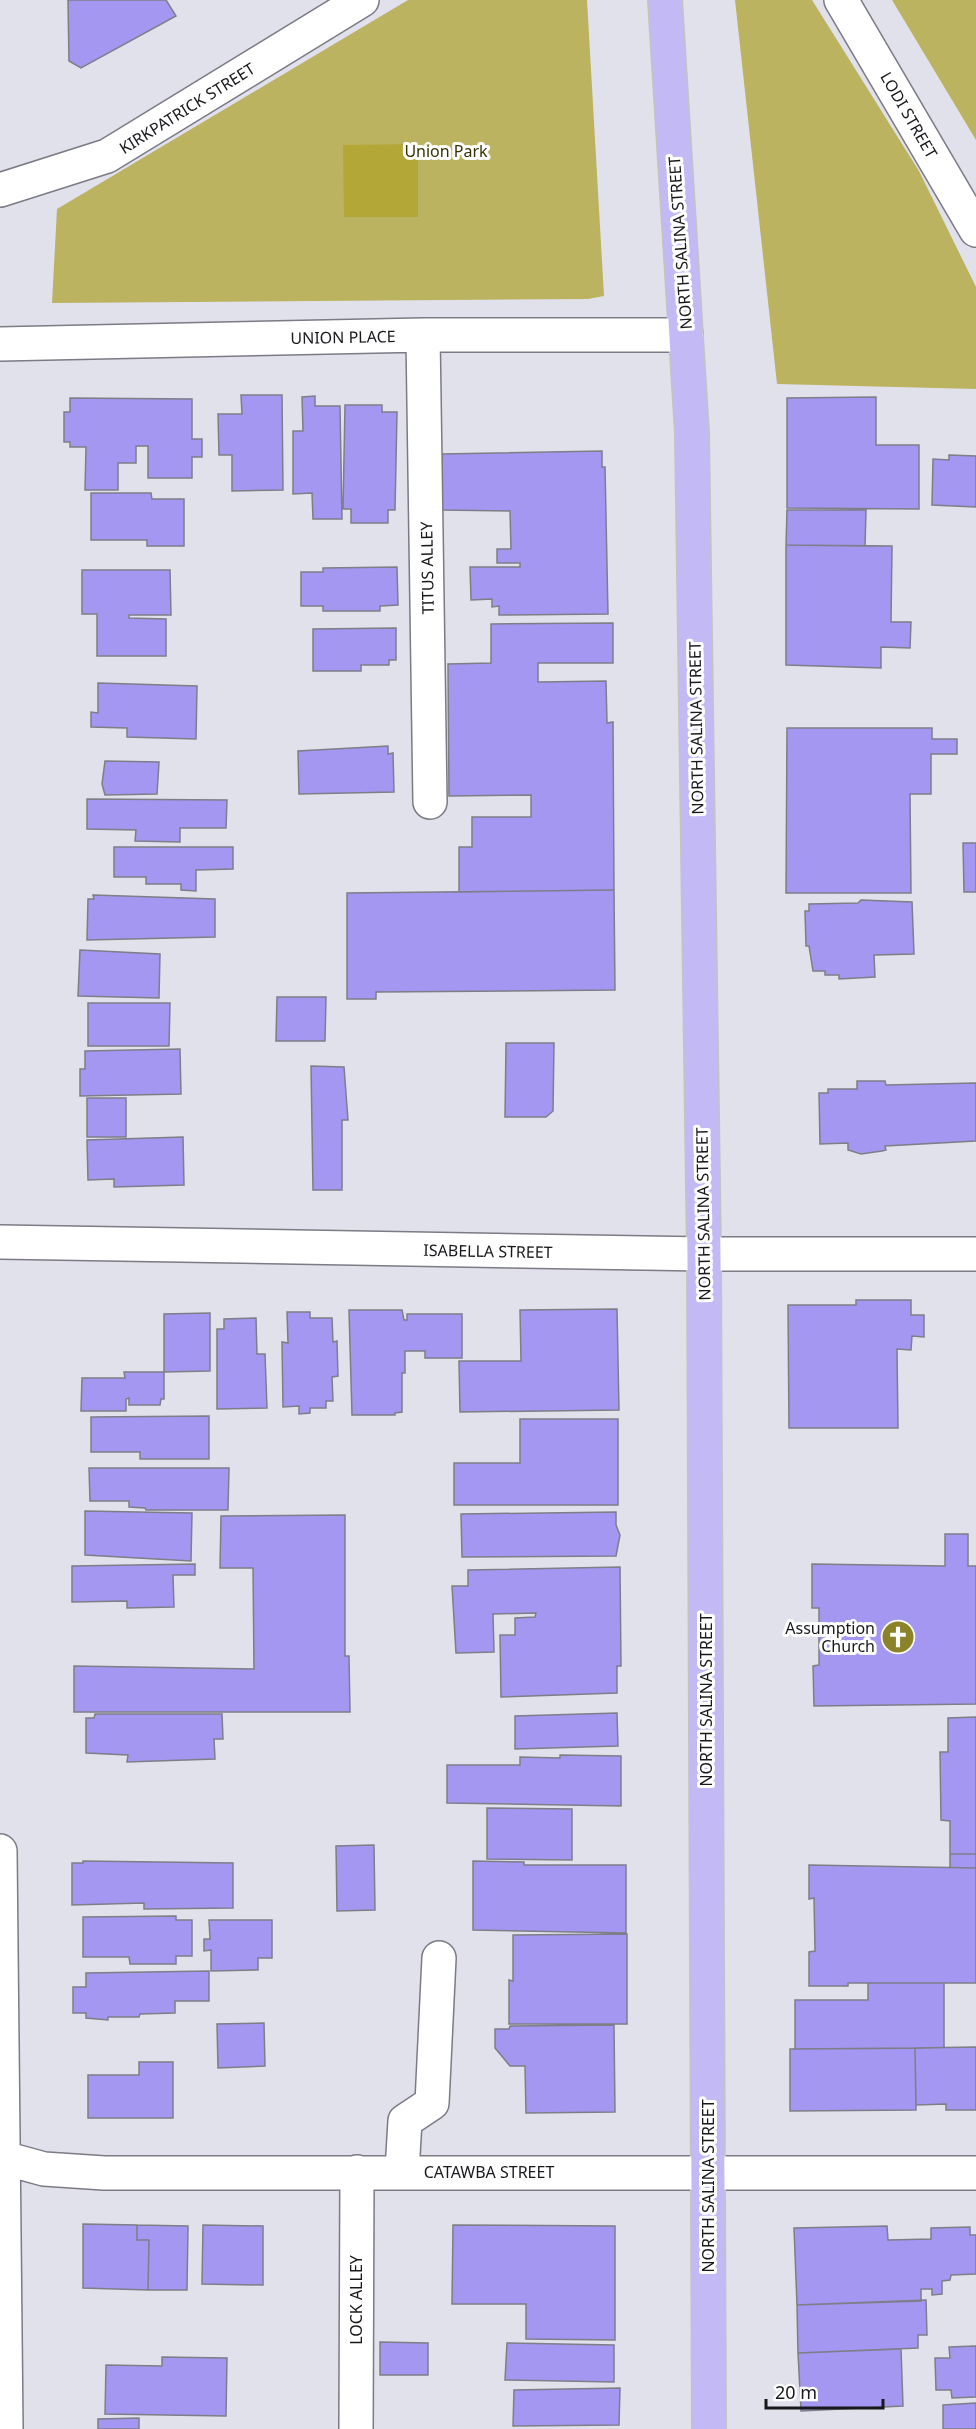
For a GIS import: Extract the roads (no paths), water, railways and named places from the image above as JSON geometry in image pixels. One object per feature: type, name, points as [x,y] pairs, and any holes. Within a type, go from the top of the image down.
[{"type":"main road","name":"NORTH SALINA STREET","points":[[665,0],[676,219],[692,432],[704,1254],[709,2429]]},
{"type":"street","name":"KIRKPATRICK STREET","points":[[0,190],[107,156],[363,0]]},
{"type":"street","name":"LODI STREET","points":[[841,0],[976,230]]},
{"type":"street","name":"UNION PLACE","points":[[0,344],[423,335],[686,335]]},
{"type":"street","name":"TITUS ALLEY","points":[[423,335],[430,802]]},
{"type":"street","name":"ISABELLA STREET","points":[[0,1242],[704,1254],[976,1254]]},
{"type":"street","points":[[0,1851],[6,2429]]},
{"type":"street","points":[[402,2171],[405,2121],[432,2103],[439,1958]]},
{"type":"street","name":"CATAWBA STREET","points":[[2,2158],[44,2169],[104,2173],[402,2171],[976,2173]]},
{"type":"street","name":"LOCK ALLEY","points":[[356,2429],[357,2172]]},
{"type":"place","name":"Assumption Church","points":[[898,1637]]},
{"type":"park label","name":"Union Park","points":[[446,151]]}]
